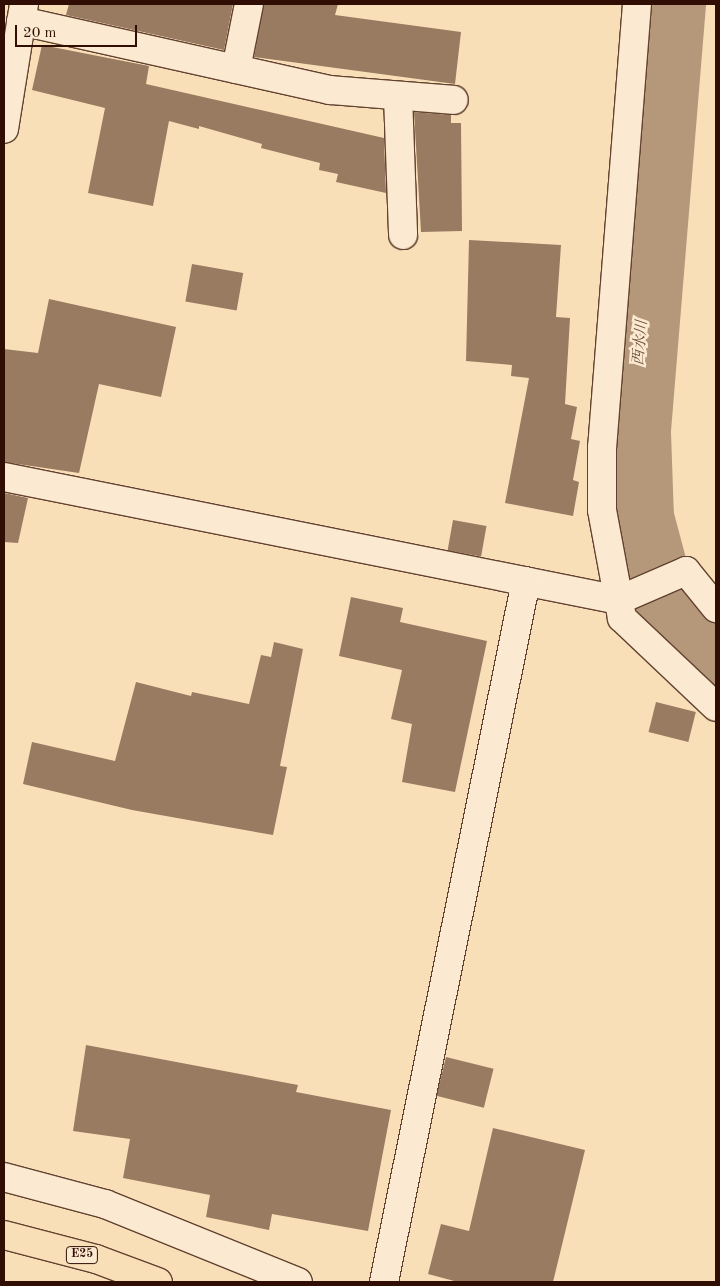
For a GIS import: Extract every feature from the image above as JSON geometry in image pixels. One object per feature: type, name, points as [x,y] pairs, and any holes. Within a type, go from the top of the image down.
[{"type":"highway","name":"E25","points":[[4,1235],[96,1259],[158,1282]]},
{"type":"street","points":[[236,69],[249,4]]},
{"type":"street","points":[[637,4],[602,447],[602,510],[622,618],[716,707]]},
{"type":"street","points":[[4,129],[23,12],[236,69],[330,90],[454,100]]},
{"type":"street","points":[[398,96],[403,235]]},
{"type":"street","points":[[4,477],[619,600],[686,571],[716,608]]},
{"type":"street","points":[[384,1282],[526,581]]},
{"type":"street","points":[[4,1177],[105,1204],[298,1282]]},
{"type":"building","points":[[69,4],[233,4],[224,50],[66,15]]},
{"type":"building","points":[[264,4],[338,4],[335,15],[461,32],[455,84],[254,57]]},
{"type":"building","points":[[42,45],[149,66],[146,84],[384,138],[386,193],[336,182],[338,174],[319,170],[320,163],[261,148],[262,144],[199,126],[199,129],[169,121],[153,206],[88,193],[105,108],[32,90]]},
{"type":"building","points":[[414,112],[451,115],[451,123],[461,123],[462,231],[421,232]]},
{"type":"building","points":[[469,240],[561,245],[556,317],[570,318],[565,404],[577,407],[571,439],[580,441],[573,480],[579,482],[573,516],[505,503],[529,378],[511,376],[512,365],[466,361]]},
{"type":"building","points":[[192,264],[243,273],[237,310],[185,301]]},
{"type":"building","points":[[49,299],[176,327],[161,397],[99,384],[79,473],[4,462],[4,349],[38,353]]},
{"type":"building","points":[[4,493],[28,498],[18,543],[4,542]]},
{"type":"building","points":[[453,520],[486,526],[481,556],[448,551]]},
{"type":"building","points":[[351,597],[403,608],[400,622],[487,641],[455,792],[402,782],[412,724],[391,719],[402,670],[339,656]]},
{"type":"building","points":[[274,642],[303,649],[280,766],[287,767],[273,835],[132,810],[23,784],[32,742],[115,761],[136,682],[191,696],[192,692],[249,704],[261,655],[271,657]]},
{"type":"building","points":[[656,702],[696,712],[688,742],[649,732]]},
{"type":"building","points":[[86,1045],[298,1085],[296,1092],[391,1110],[368,1231],[272,1214],[269,1230],[206,1217],[210,1195],[123,1178],[130,1139],[73,1131]]},
{"type":"building","points":[[446,1057],[494,1069],[484,1108],[436,1096]]},
{"type":"building","points":[[493,1128],[585,1150],[553,1282],[458,1282],[428,1274],[441,1224],[469,1231]]},
{"type":"waterway","name":"西水川","points":[[669,4],[634,433],[637,518],[654,582],[716,658]]}]
